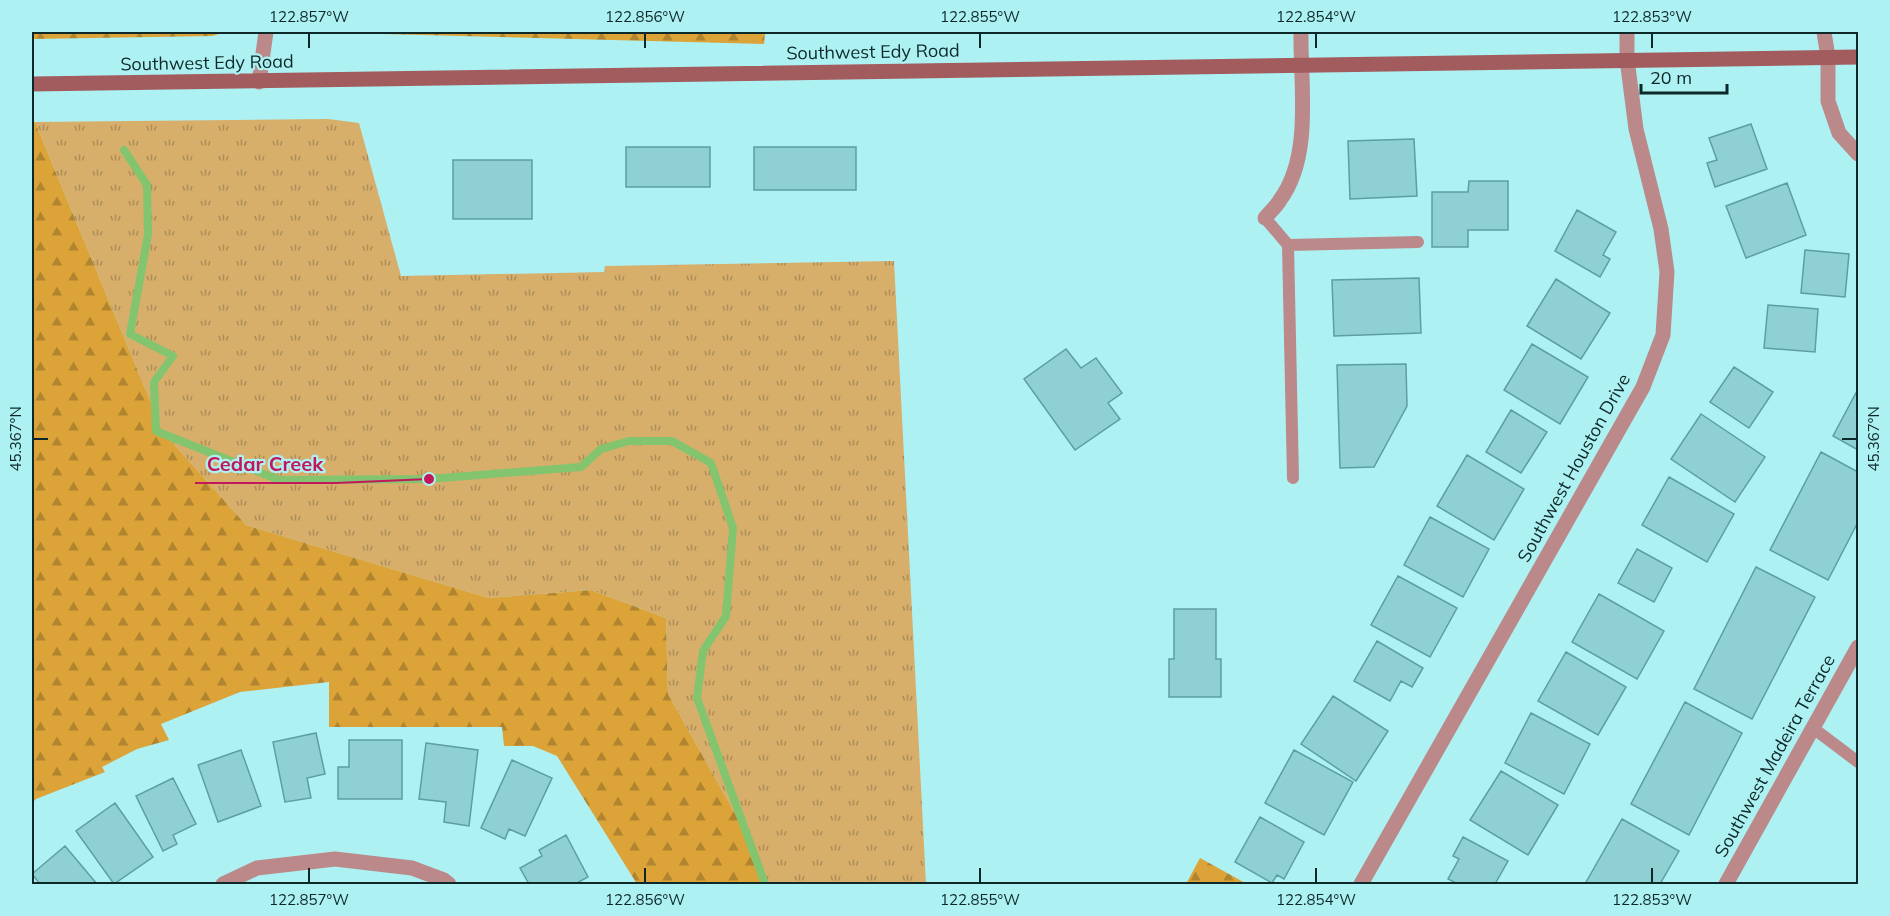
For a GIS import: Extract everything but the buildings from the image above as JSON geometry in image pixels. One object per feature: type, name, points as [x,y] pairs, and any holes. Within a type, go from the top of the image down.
[{"type":"main road","name":"Southwest Edy Road","points":[[32,84],[1858,57]]},
{"type":"street","points":[[259,82],[266,32]]},
{"type":"street","points":[[1265,218],[1281,200],[1299,155],[1302,123],[1300,32]]},
{"type":"street","name":"Southwest Houston Drive","points":[[1361,885],[1643,387],[1663,335],[1667,272],[1661,229],[1636,129],[1627,32]]},
{"type":"street","points":[[1824,32],[1828,57],[1828,101],[1839,133],[1858,154]]},
{"type":"street","name":"Southwest Madeira Terrace","points":[[1726,885],[1858,647]]},
{"type":"street","points":[[223,885],[257,868],[335,859],[412,868],[446,882]]},
{"type":"lane","points":[[1265,218],[1288,245],[1293,478]]},
{"type":"lane","points":[[1288,245],[1418,242]]},
{"type":"lane","points":[[1813,728],[1858,762]]},
{"type":"green space","points":[[32,32],[226,32],[212,36],[32,39]]},
{"type":"green space","points":[[304,32],[765,32],[764,44]]},
{"type":"green space","points":[[328,119],[359,123],[401,276],[604,272],[605,266],[894,261],[926,884],[765,884],[751,842],[668,694],[666,618],[591,590],[489,598],[246,525],[163,432],[35,122]]},
{"type":"green space","points":[[32,122],[35,122],[163,432],[246,525],[489,598],[591,590],[666,618],[668,694],[751,842],[765,884],[637,884],[557,756],[533,746],[504,746],[502,727],[329,727],[329,682],[240,692],[161,724],[169,740],[137,749],[102,767],[105,772],[36,799],[32,803]]},
{"type":"green space","points":[[1200,858],[1247,884],[1186,884]]},
{"type":"waterway","points":[[124,150],[147,185],[148,235],[130,334],[173,356],[154,382],[156,431],[279,480],[429,479],[581,467],[601,449],[629,441],[672,441],[711,463],[733,528],[726,616],[703,651],[697,698],[765,884]]},
{"type":"place","name":"Cedar Creek","points":[[429,479]]}]
